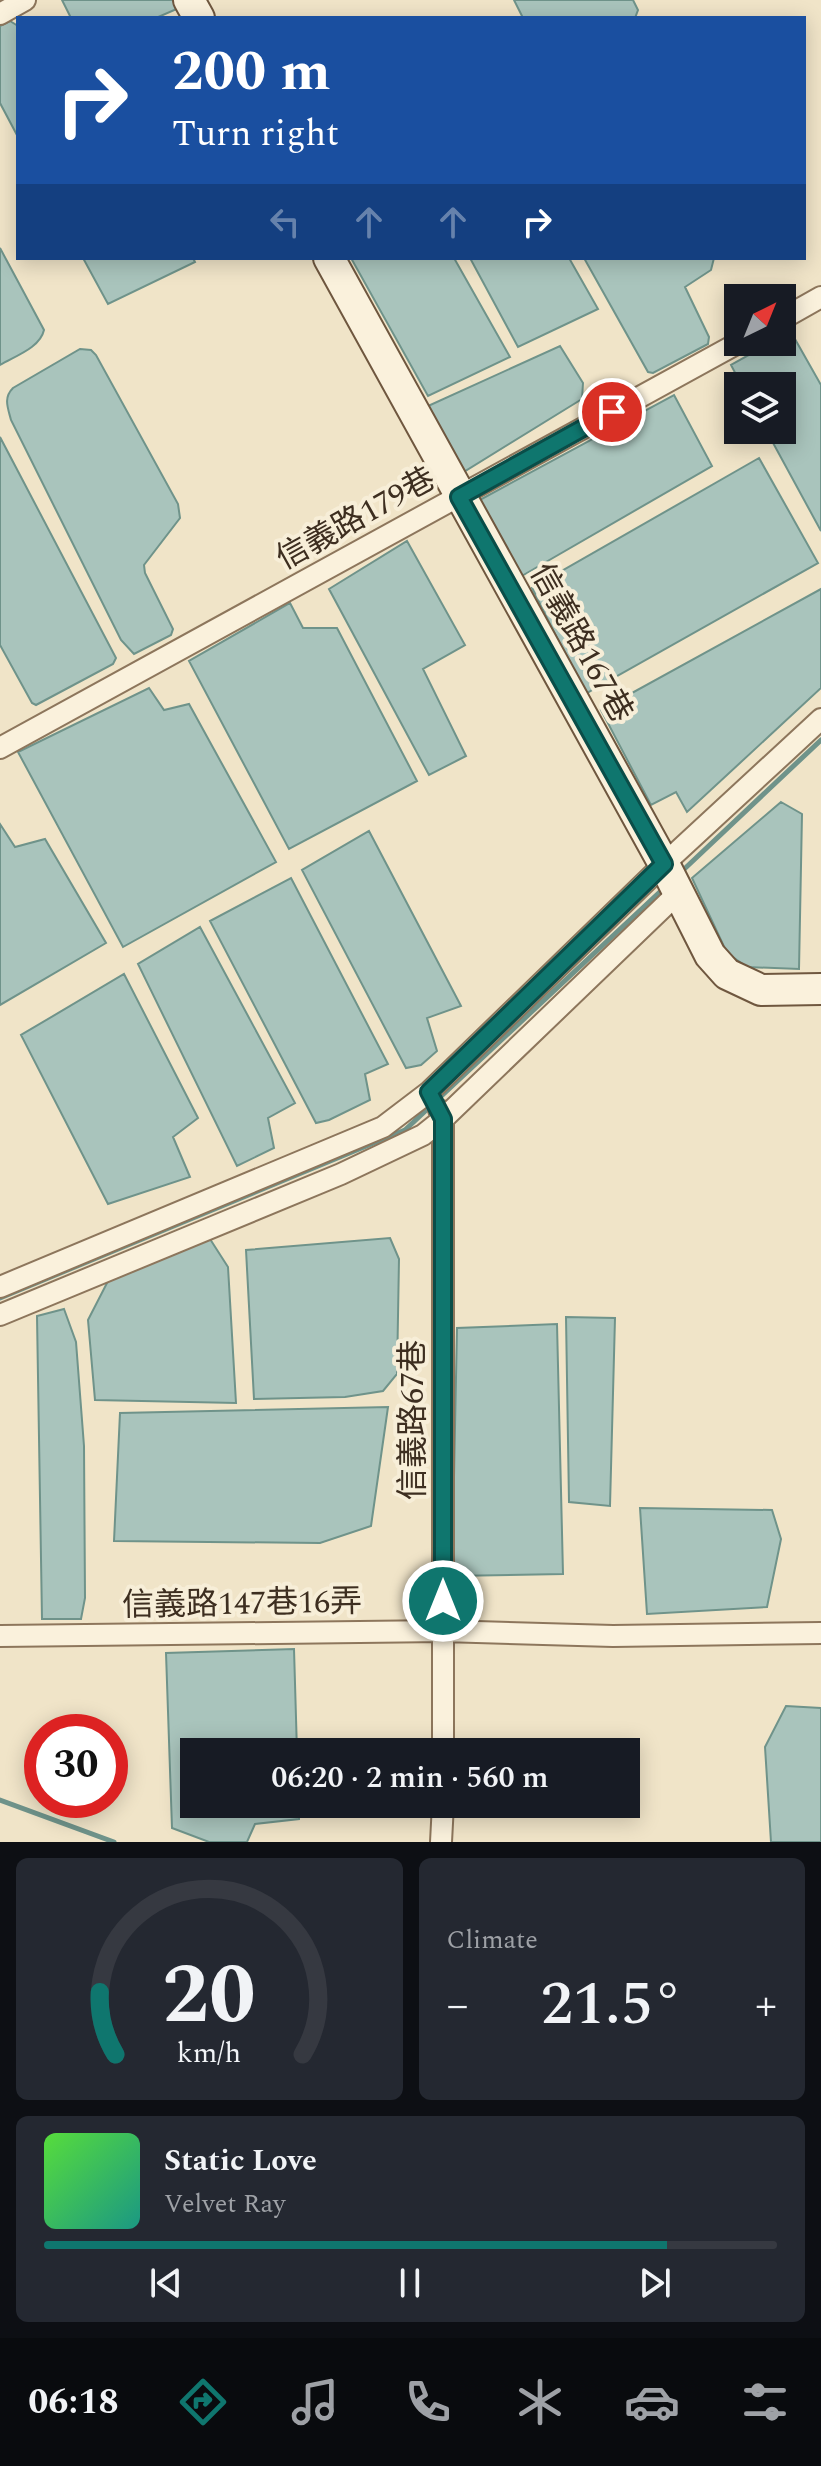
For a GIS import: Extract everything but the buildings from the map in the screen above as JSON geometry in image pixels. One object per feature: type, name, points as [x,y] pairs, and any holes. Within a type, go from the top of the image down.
[{"type":"street","points":[[0,14],[25,0]]},
{"type":"street","name":"信義路167巷","points":[[330,260],[671,878],[710,955],[727,974],[761,990],[821,989]]},
{"type":"street","points":[[796,311],[821,297]]},
{"type":"street","name":"信義路179巷","points":[[0,748],[724,351]]},
{"type":"street","points":[[0,1315],[341,1174],[423,1135],[443,1119],[821,719]]},
{"type":"street","points":[[0,1287],[383,1127],[429,1092],[671,878]]},
{"type":"street","name":"信義路67巷","points":[[429,1092],[443,1119],[443,1738]]},
{"type":"street","name":"信義路147巷16弄","points":[[0,1636],[443,1631],[613,1636],[821,1633]]},
{"type":"street","points":[[441,1842],[442,1818]]},
{"type":"water","points":[[62,0],[175,0],[179,8],[161,16],[70,16]]},
{"type":"water","points":[[514,0],[633,0],[638,10],[636,16],[522,16]]},
{"type":"water","points":[[10,21],[16,25],[16,133],[0,103],[0,26]]},
{"type":"water","points":[[0,248],[44,330],[32,347],[0,365]]},
{"type":"water","points":[[84,260],[195,262],[108,304]]},
{"type":"water","points":[[352,260],[455,260],[510,357],[428,396]]},
{"type":"water","points":[[471,260],[570,260],[598,309],[518,347]]},
{"type":"water","points":[[585,260],[714,260],[711,270],[685,287],[709,337],[708,344],[653,373],[648,372]]},
{"type":"water","points":[[796,341],[821,385],[821,531],[774,444],[796,444],[796,372],[735,372],[731,365],[747,356],[796,356]]},
{"type":"water","points":[[560,346],[583,383],[582,399],[462,473],[428,406]]},
{"type":"water","points":[[80,349],[91,350],[96,355],[178,504],[180,518],[144,565],[173,629],[171,635],[134,654],[121,640],[11,420],[8,407],[7,399],[13,388]]},
{"type":"water","points":[[674,395],[712,466],[520,577],[476,502]]},
{"type":"water","points":[[0,437],[116,658],[113,664],[36,705],[32,703],[0,645]]},
{"type":"water","points":[[759,458],[818,563],[585,694],[532,588]]},
{"type":"water","points":[[407,541],[465,645],[423,669],[466,756],[429,775],[329,589]]},
{"type":"water","points":[[821,589],[821,688],[687,812],[676,792],[651,805],[601,710]]},
{"type":"water","points":[[290,603],[303,628],[337,628],[417,781],[289,849],[189,661]]},
{"type":"water","points":[[149,688],[164,710],[189,704],[276,862],[123,947],[18,752]]},
{"type":"water","points":[[781,802],[802,814],[799,969],[747,967],[727,953],[692,878]]},
{"type":"water","points":[[0,824],[15,847],[45,839],[106,943],[0,1005]]},
{"type":"water","points":[[369,831],[461,1006],[427,1018],[437,1051],[421,1065],[406,1068],[302,870]]},
{"type":"water","points":[[291,878],[388,1064],[365,1074],[370,1100],[316,1123],[210,921]]},
{"type":"water","points":[[200,927],[295,1103],[268,1118],[274,1148],[237,1166],[138,964]]},
{"type":"water","points":[[124,974],[198,1118],[173,1137],[190,1177],[108,1204],[21,1035]]},
{"type":"water","points":[[390,1238],[399,1259],[397,1374],[383,1391],[345,1397],[254,1399],[246,1250]]},
{"type":"water","points":[[210,1239],[228,1267],[236,1403],[95,1400],[88,1320],[108,1281]]},
{"type":"water","points":[[64,1309],[76,1342],[84,1446],[85,1598],[81,1619],[42,1619],[37,1316]]},
{"type":"water","points":[[566,1317],[615,1318],[610,1506],[569,1502]]},
{"type":"water","points":[[557,1324],[563,1574],[452,1576],[457,1328]]},
{"type":"water","points":[[388,1407],[371,1526],[320,1543],[114,1541],[120,1413]]},
{"type":"water","points":[[640,1508],[772,1510],[781,1539],[767,1607],[647,1614]]},
{"type":"water","points":[[294,1649],[297,1738],[180,1738],[180,1818],[299,1819],[255,1824],[247,1842],[209,1842],[172,1828],[166,1653]]},
{"type":"water","points":[[786,1706],[821,1708],[821,1842],[771,1842],[765,1747]]},
{"type":"waterway","points":[[679,874],[821,740]]},
{"type":"waterway","points":[[0,1298],[405,1130],[663,889]]},
{"type":"waterway","points":[[0,1800],[114,1842]]},
{"type":"route","points":[[443,1601],[443,1119],[429,1092],[664,864],[459,497],[612,412]]}]
